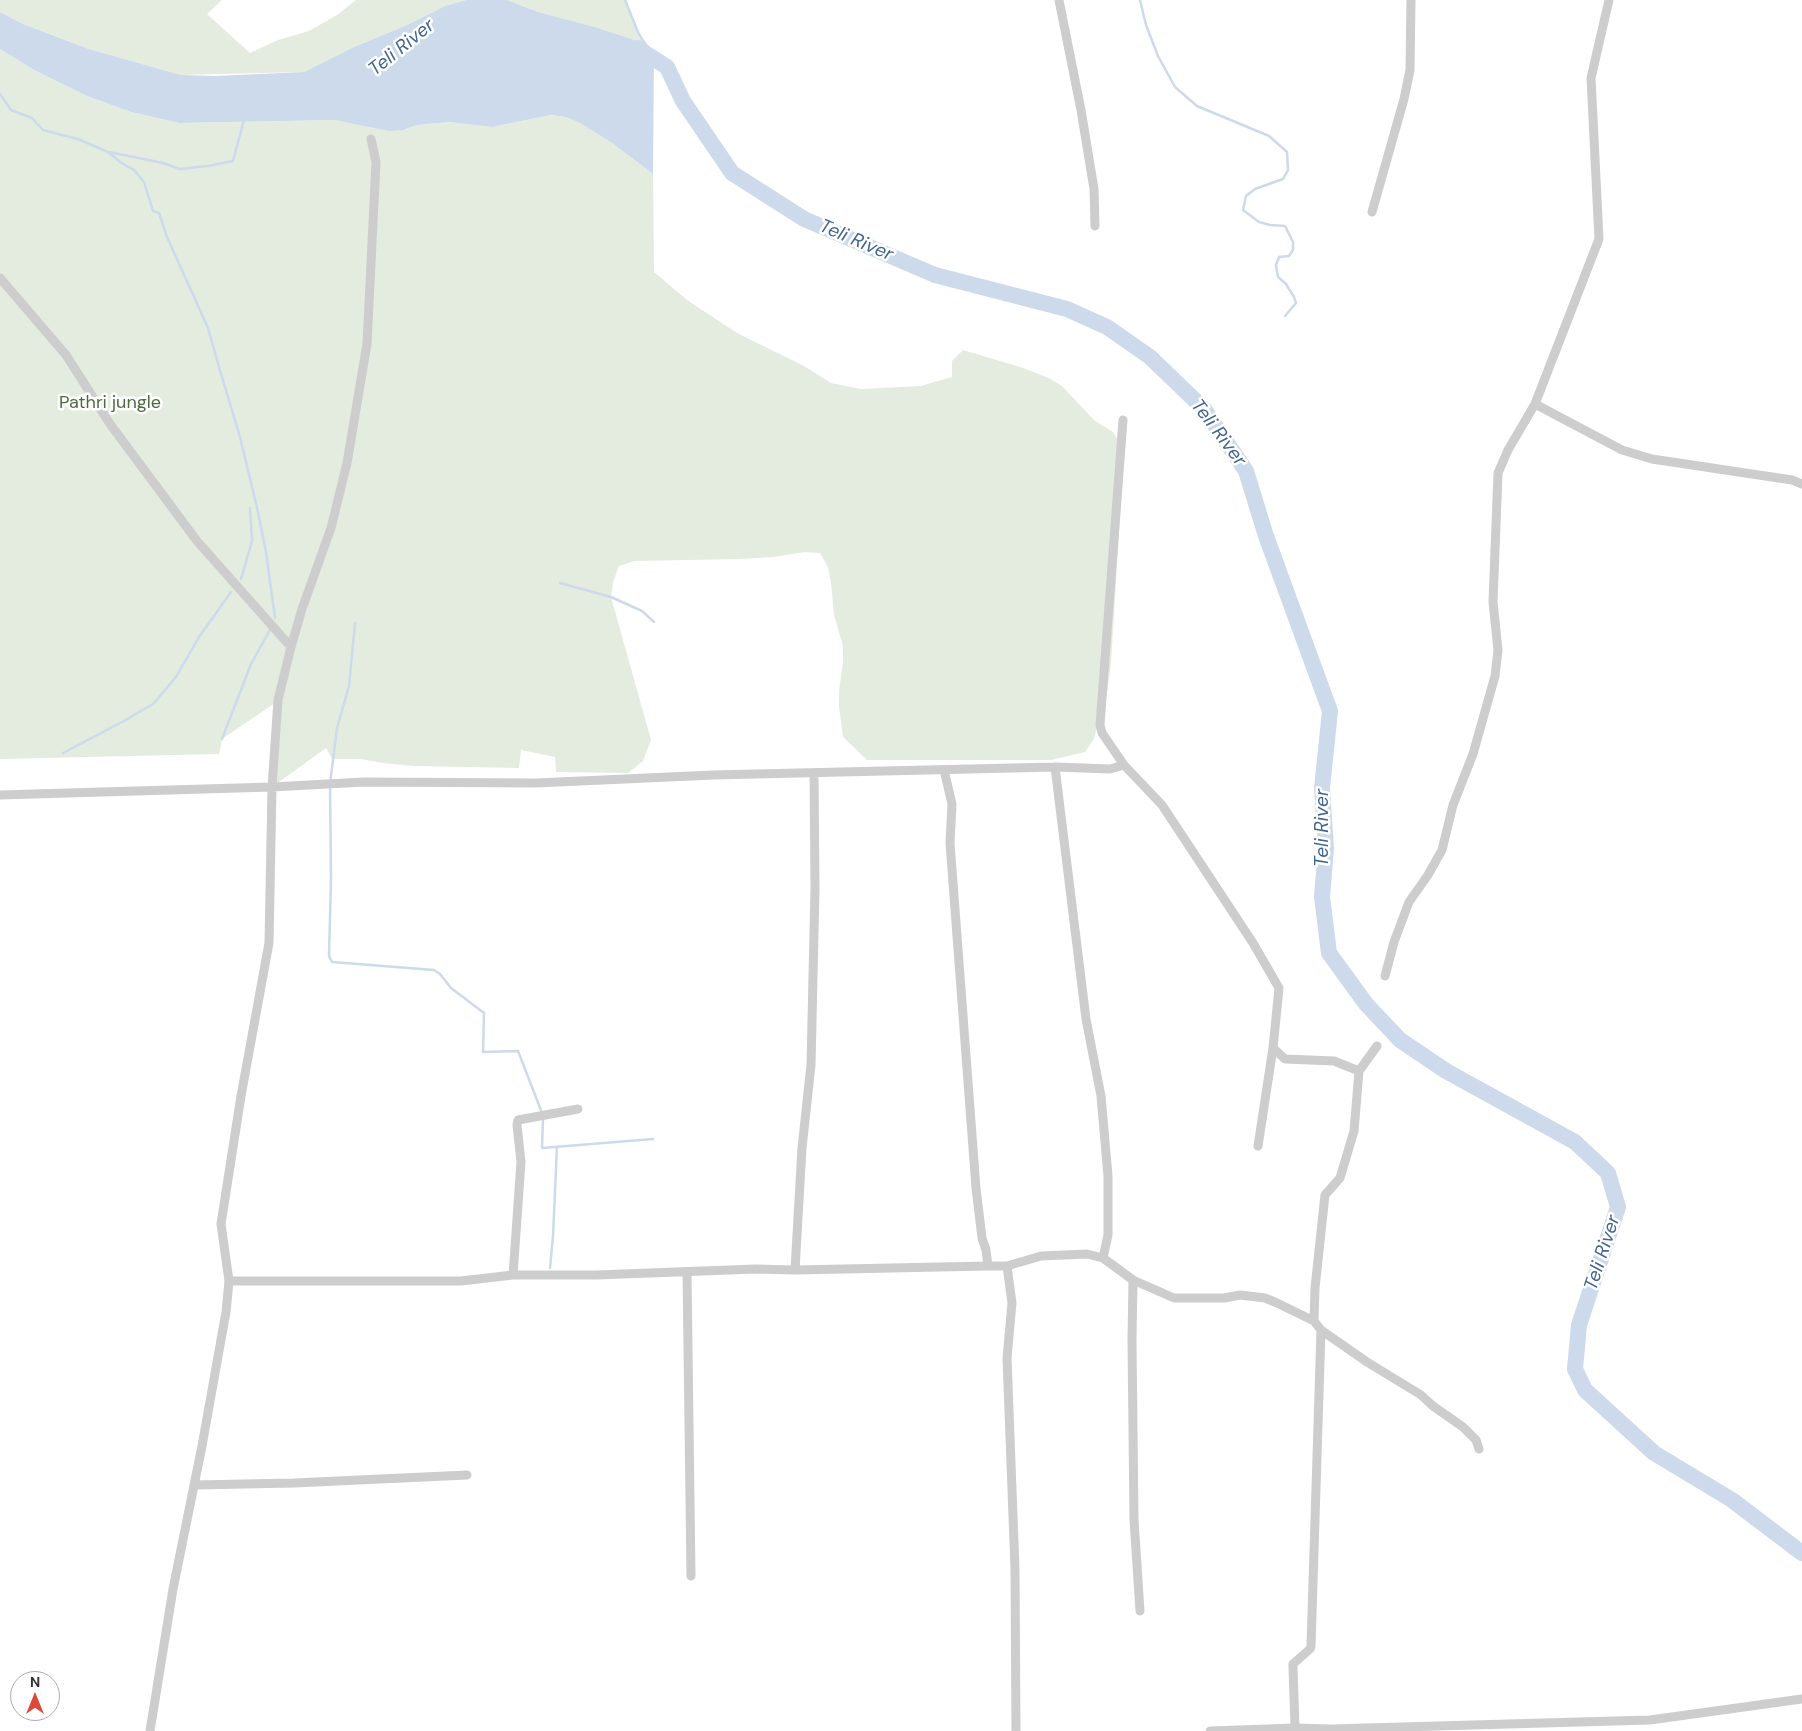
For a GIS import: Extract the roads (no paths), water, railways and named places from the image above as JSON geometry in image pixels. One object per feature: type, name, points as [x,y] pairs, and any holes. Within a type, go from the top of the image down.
[{"type":"street","points":[[1058,0],[1081,110],[1094,189],[1094,226]]},
{"type":"street","points":[[1372,212],[1404,99],[1410,70],[1411,0]]},
{"type":"street","points":[[1385,976],[1394,942],[1409,902],[1428,875],[1442,850],[1453,805],[1473,754],[1496,676],[1498,650],[1494,602],[1498,473],[1508,450],[1535,404],[1599,239],[1591,78],[1609,0]]},
{"type":"street","points":[[150,1731],[173,1589],[226,1312],[229,1281],[221,1224],[241,1096],[269,943],[272,787],[278,700],[302,609],[331,528],[347,464],[367,344],[376,162],[371,138]]},
{"type":"street","points":[[0,278],[66,355],[110,424],[197,542],[291,647]]},
{"type":"street","points":[[1535,404],[1622,450],[1652,459],[1792,480],[1802,484]]},
{"type":"street","points":[[1122,420],[1100,725],[1102,733],[1124,765],[1162,805],[1253,943],[1279,988],[1273,1048],[1258,1146]]},
{"type":"street","points":[[0,795],[272,787],[364,782],[536,784],[713,775],[1056,767],[1110,769],[1124,765]]},
{"type":"street","points":[[1056,767],[1086,1019],[1101,1096],[1108,1176],[1108,1235],[1103,1258]]},
{"type":"street","points":[[944,770],[952,804],[950,843],[976,1188],[982,1238],[988,1266]]},
{"type":"street","points":[[795,1270],[802,1148],[811,1055],[815,889],[814,773]]},
{"type":"street","points":[[1314,1321],[1315,1288],[1325,1195],[1340,1178],[1354,1131],[1359,1071],[1377,1046]]},
{"type":"street","points":[[1273,1048],[1285,1059],[1334,1062],[1359,1071]]},
{"type":"street","points":[[513,1275],[521,1162],[518,1120],[578,1109]]},
{"type":"street","points":[[229,1281],[460,1281],[513,1275],[596,1275],[756,1269],[1006,1266],[1041,1256],[1088,1254],[1103,1258],[1133,1280],[1174,1298],[1224,1298],[1240,1295],[1265,1298],[1314,1321],[1321,1330],[1367,1362],[1422,1395],[1433,1406],[1463,1427],[1476,1440],[1479,1448]]},
{"type":"street","points":[[1006,1266],[1012,1303],[1008,1358],[1015,1569],[1016,1731]]},
{"type":"street","points":[[687,1272],[691,1576]]},
{"type":"street","points":[[1133,1280],[1134,1520],[1140,1611]]},
{"type":"street","points":[[1295,1728],[1293,1667],[1311,1646],[1321,1330]]},
{"type":"street","points":[[194,1485],[294,1483],[467,1475]]},
{"type":"street","points":[[1210,1731],[1295,1728],[1331,1730],[1650,1720],[1802,1699]]},
{"type":"water","points":[[466,0],[507,0],[538,12],[629,38],[646,45],[654,52],[653,174],[612,143],[580,123],[566,117],[551,115],[492,127],[449,122],[417,125],[403,130],[389,131],[335,120],[179,123],[131,112],[87,96],[34,70],[0,49],[0,12],[23,24],[89,49],[181,75],[215,76],[304,72],[445,6]]},
{"type":"waterway","points":[[625,0],[646,46]]},
{"type":"waterway","name":"Teli River","points":[[1140,0],[1146,25],[1158,56],[1175,87],[1197,106],[1269,136],[1287,152],[1288,170],[1283,179],[1255,189],[1246,196],[1243,210],[1259,222],[1285,226],[1293,242],[1293,250],[1289,256],[1279,257],[1276,265],[1278,277],[1286,284],[1296,303],[1285,316]]},
{"type":"waterway","name":"Teli River","points":[[637,48],[667,67],[683,101],[732,173],[804,219],[935,275],[1067,309],[1107,327],[1150,357],[1204,409],[1246,471],[1266,536],[1330,711],[1322,788],[1326,848],[1322,897],[1329,953],[1366,1004],[1400,1040],[1446,1071],[1575,1142],[1608,1173],[1618,1207],[1579,1325],[1575,1369],[1585,1390],[1654,1453],[1732,1500],[1802,1553]]},
{"type":"waterway","points":[[0,94],[11,110],[32,118],[43,130],[78,139],[108,152],[134,170],[144,182],[153,211],[159,213],[167,237],[208,328],[240,437],[258,512],[266,552],[275,618]]},
{"type":"waterway","points":[[109,152],[163,163],[180,169],[233,161],[244,120]]},
{"type":"waterway","points":[[241,579],[252,541],[250,508]]},
{"type":"waterway","points":[[560,583],[611,597],[642,611],[654,622]]},
{"type":"waterway","points":[[63,753],[153,704],[176,677],[199,637],[231,592]]},
{"type":"waterway","points":[[355,623],[349,686],[337,728],[330,784],[331,878],[329,956],[332,962],[434,970],[440,974],[451,988],[484,1013],[483,1052],[518,1051],[542,1113]]},
{"type":"waterway","points":[[222,739],[251,664],[270,630]]},
{"type":"waterway","points":[[543,1118],[542,1148],[653,1139]]},
{"type":"waterway","points":[[550,1268],[557,1147]]},
{"type":"park label","name":"Pathri jungle","points":[[110,403]]}]
